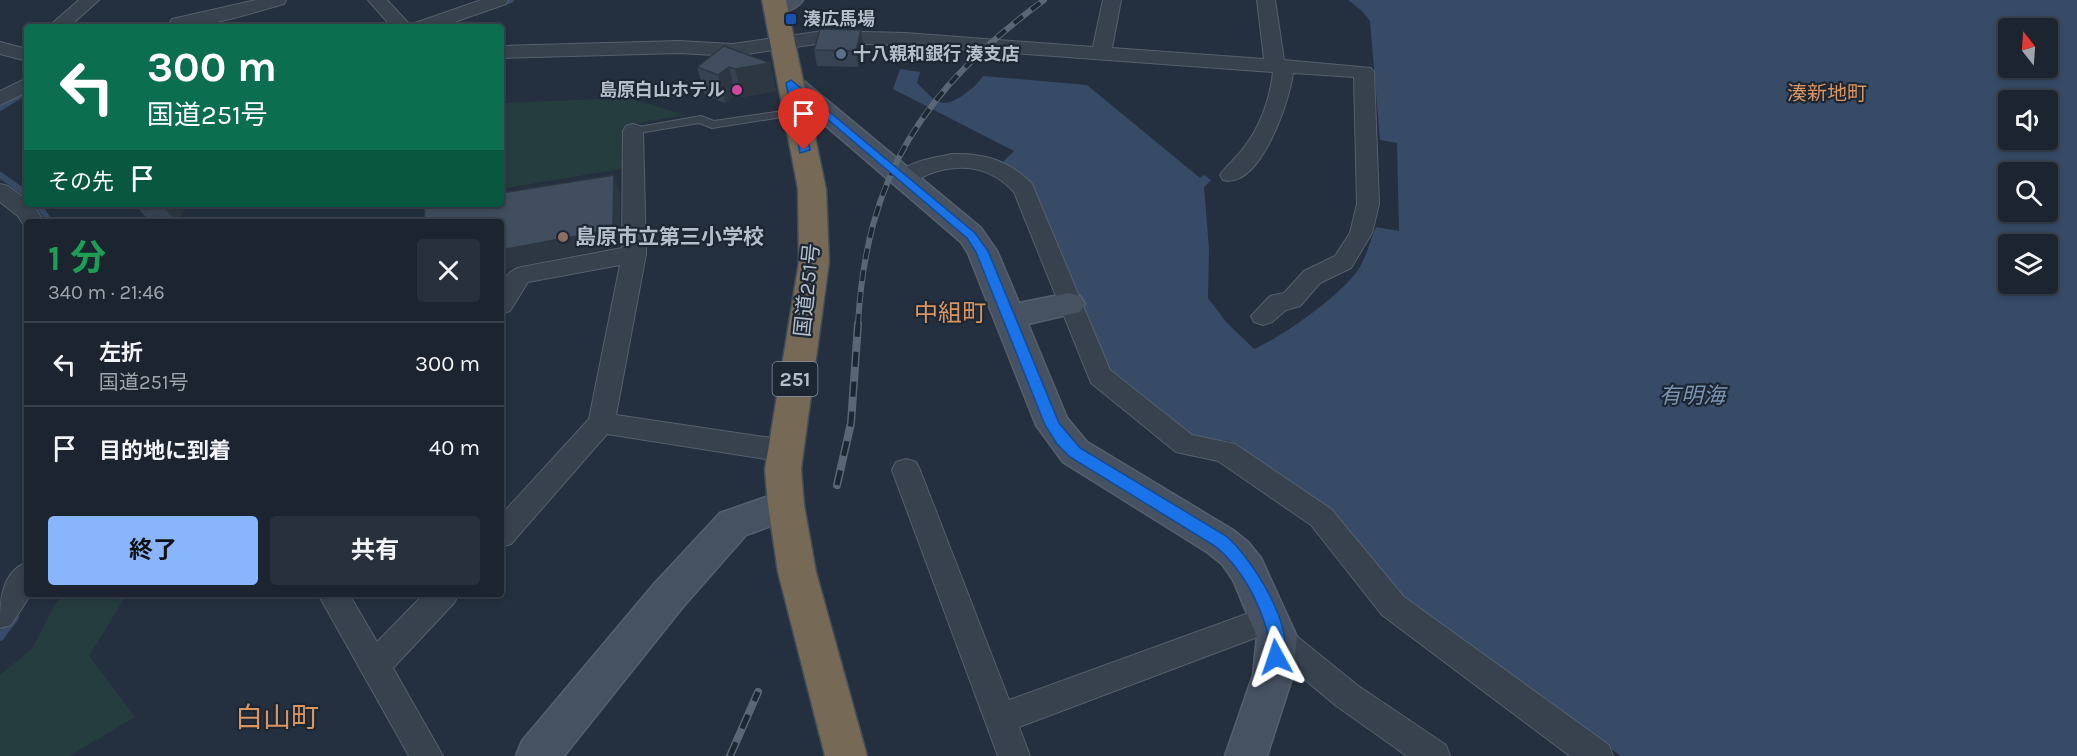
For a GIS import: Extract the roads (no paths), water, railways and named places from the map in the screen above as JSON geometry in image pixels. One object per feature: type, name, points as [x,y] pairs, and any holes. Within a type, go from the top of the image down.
[{"type":"highway","name":"国道251号","points":[[780,2],[783,43],[812,189],[814,262],[785,451],[783,469],[786,504],[797,572],[846,756]]},
{"type":"street","points":[[61,24],[90,0]]},
{"type":"street","points":[[179,24],[277,0]]},
{"type":"street","points":[[377,0],[400,24]]},
{"type":"street","points":[[430,24],[497,0]]},
{"type":"street","points":[[1101,54],[1112,0]]},
{"type":"street","points":[[1231,176],[1253,152],[1282,89],[1280,66],[1266,0]]},
{"type":"street","points":[[504,52],[679,47],[733,50],[823,37],[905,39],[1364,72],[1368,204],[1361,233],[1343,262],[1312,277],[1291,300],[1279,302],[1263,316]]},
{"type":"street","points":[[0,48],[24,55]]},
{"type":"street","points":[[0,99],[24,86]]},
{"type":"street","points":[[794,97],[906,177],[971,236],[982,251],[1053,425],[1062,440],[1075,452],[1220,541],[1235,553],[1248,570],[1274,627],[1346,695],[1434,756]]},
{"type":"street","points":[[504,532],[601,423],[634,254],[633,131]]},
{"type":"street","points":[[906,177],[933,164],[962,160],[993,165],[1019,181],[1100,376],[1185,444],[1225,452],[1321,517],[1334,529],[1382,595],[1393,606],[1597,756]]},
{"type":"street","points":[[0,191],[26,211],[31,219]]},
{"type":"street","points":[[504,299],[520,275],[634,254]]},
{"type":"street","points":[[1009,316],[1069,304]]},
{"type":"street","points":[[601,423],[785,451]]},
{"type":"street","points":[[906,470],[1014,756]]},
{"type":"street","points":[[537,756],[668,596],[733,524],[786,504]]},
{"type":"street","points":[[0,615],[24,579]]},
{"type":"street","points":[[335,597],[428,756]]},
{"type":"street","points":[[374,666],[441,597]]},
{"type":"street","points":[[999,719],[1274,627]]},
{"type":"street","points":[[1252,753],[1273,675],[1274,627]]},
{"type":"lane","points":[[633,131],[700,119],[712,125],[794,97]]},
{"type":"water","name":"有明海","points":[[1348,0],[2077,0],[2077,756],[1621,756],[1487,662],[1393,590],[1320,504],[1230,441],[1189,438],[1100,371],[1002,163],[1014,151],[893,89],[900,69],[920,72],[917,83],[942,103],[948,103],[962,96],[983,76],[1087,85],[1200,178],[1204,175],[1211,180],[1204,187],[1209,249],[1208,298],[1226,322],[1254,349],[1310,315],[1350,280],[1366,255],[1376,227],[1399,231],[1397,143],[1380,140],[1370,21]]},
{"type":"waterway","points":[[499,4],[511,0]]},
{"type":"waterway","points":[[0,108],[24,93]]},
{"type":"waterway","points":[[0,175],[24,192]]},
{"type":"waterway","points":[[40,207],[48,219]]},
{"type":"waterway","points":[[0,637],[15,617]]},
{"type":"railway","points":[[858,325],[863,271],[874,223],[889,179],[909,139],[935,102],[965,67],[1002,33],[1044,0]]},
{"type":"railway","points":[[837,485],[851,423],[858,324]]},
{"type":"railway","points":[[730,756],[758,692]]},
{"type":"place","name":"湊広馬場","points":[[791,19]]},
{"type":"place","name":"十八親和銀行 湊支店","points":[[841,54]]},
{"type":"place","name":"島原白山ホテル","points":[[737,90]]},
{"type":"place","name":"島原市立第三小学校","points":[[563,237]]},
{"type":"district","name":"湊新地町","points":[[1827,93]]},
{"type":"district","name":"中組町","points":[[950,313]]},
{"type":"district","name":"白山町","points":[[277,717]]}]
